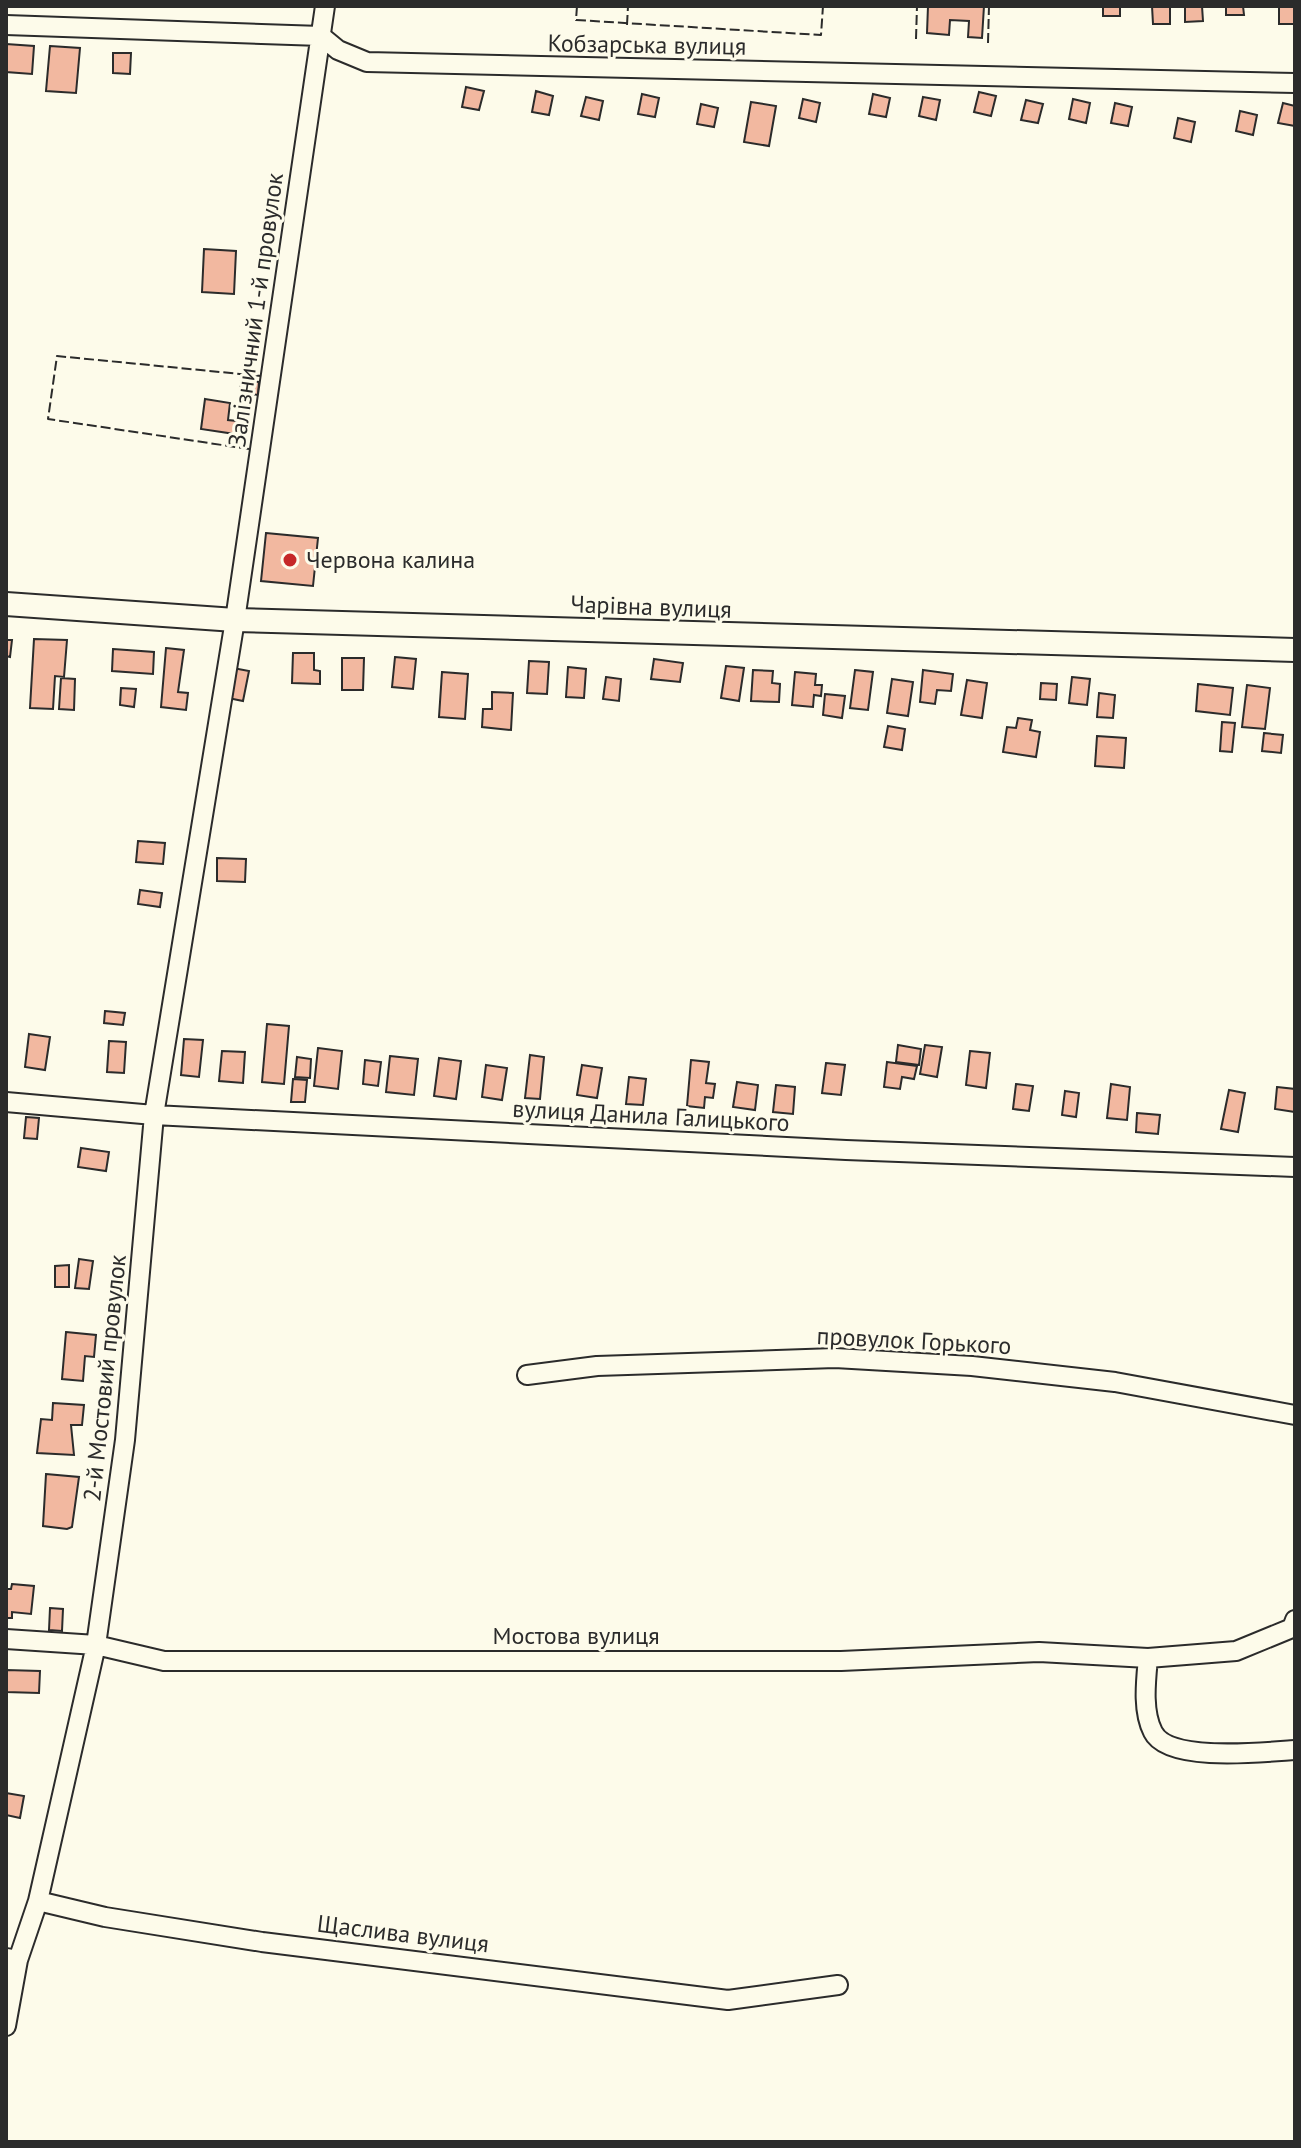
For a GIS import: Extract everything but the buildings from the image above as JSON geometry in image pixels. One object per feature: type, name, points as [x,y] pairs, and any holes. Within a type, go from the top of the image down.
[{"type":"street","name":"Залізничний 1-й провулок","points":[[154,1115],[235,620],[325,6]]},
{"type":"street","name":"Кобзарська вулиця","points":[[6,25],[321,36],[338,50],[367,62],[1295,83]]},
{"type":"street","name":"Чарівна вулиця","points":[[6,604],[235,620],[1295,650]]},
{"type":"street","name":"вулиця Данила Галицького","points":[[6,1102],[154,1115],[846,1150],[1295,1167]]},
{"type":"street","name":"2-й Мостовий провулок","points":[[38,1901],[96,1645],[125,1440],[154,1115]]},
{"type":"street","name":"провулок Горького","points":[[527,1375],[597,1366],[835,1358],[972,1366],[1115,1382],[1295,1415]]},
{"type":"street","name":"Мостова вулиця","points":[[6,1639],[96,1645],[164,1661],[841,1661],[1039,1652],[1148,1658],[1236,1651],[1292,1628],[1295,1620]]},
{"type":"street","points":[[1148,1658],[1145,1686],[1152,1731],[1160,1740],[1170,1746],[1223,1755],[1295,1750]]},
{"type":"street","points":[[6,2026],[12,1959],[38,1901]]},
{"type":"street","name":"Щаслива вулиця","points":[[38,1901],[105,1917],[262,1942],[697,1997],[728,2000],[838,1985]]},
{"type":"fence","points":[[577,6],[576,20],[821,35],[823,6]]},
{"type":"fence","points":[[627,25],[628,6]]},
{"type":"fence","points":[[916,39],[917,6]]},
{"type":"fence","points":[[988,43],[989,6]]},
{"type":"fence","points":[[249,449],[48,419],[57,356],[261,376]]},
{"type":"place","name":"Червона калина","points":[[290,560]]}]
